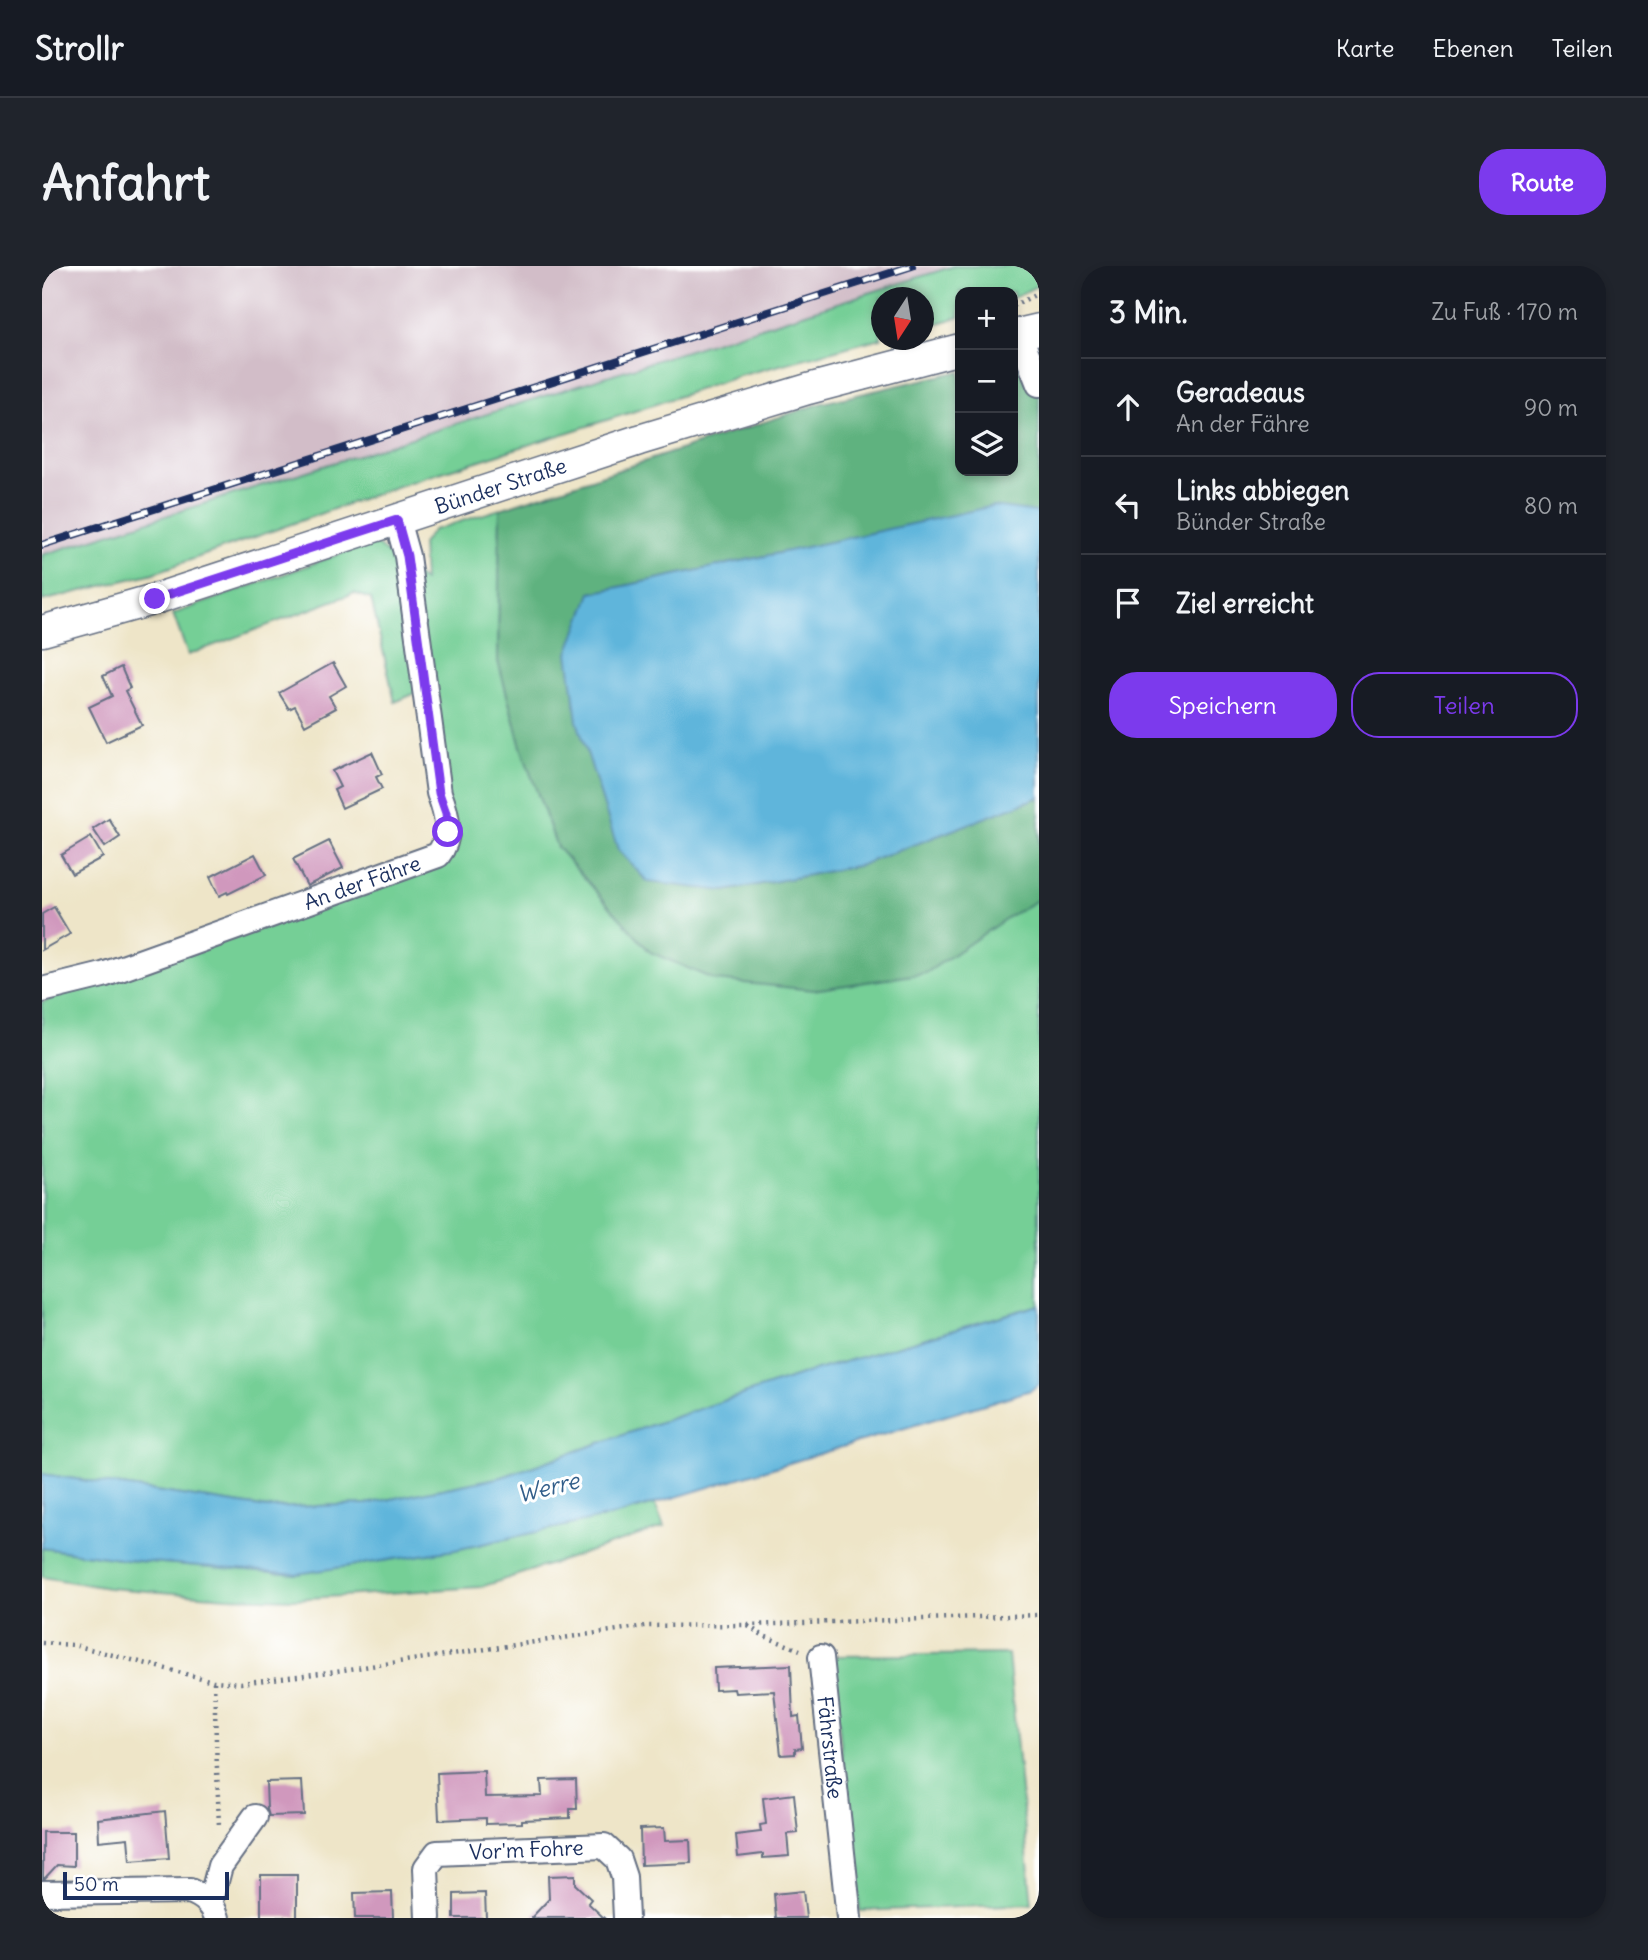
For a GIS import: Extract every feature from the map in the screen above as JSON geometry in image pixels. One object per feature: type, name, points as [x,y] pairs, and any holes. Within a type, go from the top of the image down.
[{"type":"main road","name":"Bünder Straße","points":[[42,631],[155,599],[639,440],[808,389],[956,350]]},
{"type":"street","points":[[1021,326],[1039,384]]},
{"type":"street","name":"An der Fähre","points":[[42,990],[103,975],[438,855],[444,848],[448,832],[446,813],[439,793],[407,556],[397,520]]},
{"type":"street","name":"Fährstraße","points":[[821,1657],[849,1918]]},
{"type":"street","points":[[214,1911],[220,1866],[255,1817]]},
{"type":"street","name":"Vor'm Fohre","points":[[428,1918],[426,1868],[437,1853],[604,1846],[618,1859],[624,1877],[626,1918]]},
{"type":"street","points":[[42,1893],[190,1891],[201,1896],[214,1911]]},
{"type":"path","points":[[1021,326],[1039,293]]},
{"type":"path","points":[[42,1643],[74,1645],[214,1681],[241,1683],[645,1626],[1039,1615]]},
{"type":"path","points":[[747,1625],[764,1636],[821,1657]]},
{"type":"path","points":[[214,1681],[220,1866]]},
{"type":"shaded area","points":[[42,266],[954,266],[888,287],[871,287],[871,292],[42,555]]},
{"type":"green space","points":[[954,266],[1039,266],[1039,285],[1018,296],[1018,287],[955,287],[955,318],[934,324],[934,287],[888,287]]},
{"type":"green space","points":[[871,292],[871,341],[739,376],[401,485],[154,573],[42,601],[42,555]]},
{"type":"green space","points":[[1039,352],[1039,515],[1036,512],[779,553],[591,593],[725,891],[861,865],[1039,797],[1039,899],[926,973],[813,990],[715,980],[650,952],[557,847],[521,747],[498,661],[500,509],[822,403],[955,372],[955,476],[1018,476],[1018,357]]},
{"type":"green space","points":[[500,509],[498,661],[521,747],[557,847],[1008,917],[1039,899],[1039,1305],[810,1372],[502,1477],[366,1504],[268,1508],[42,1474],[42,1002],[443,858],[432,686],[395,702],[371,599],[354,593],[188,655],[173,614],[373,542],[424,581],[422,544],[433,530]]},
{"type":"green space","points":[[655,1504],[664,1527],[481,1587],[294,1599],[108,1588],[42,1577],[42,1548],[126,1560],[297,1574],[620,1514]]},
{"type":"green space","points":[[1008,1654],[1032,1904],[860,1911],[831,1656]]},
{"type":"water","points":[[993,506],[1036,512],[1039,515],[1039,797],[861,865],[725,891],[648,882],[618,850],[577,721],[568,653],[591,593]]},
{"type":"water","name":"Werre","points":[[1039,1305],[1039,1384],[1031,1390],[620,1514],[455,1550],[297,1574],[126,1560],[42,1548],[42,1474],[268,1508],[366,1504],[502,1477],[810,1372]]},
{"type":"building","points":[[333,663],[346,686],[329,696],[336,708],[305,725],[295,706],[289,709],[279,693]]},
{"type":"building","points":[[121,667],[130,688],[125,691],[142,725],[106,742],[89,707],[112,696],[103,676]]},
{"type":"building","points":[[372,752],[382,774],[376,777],[382,789],[342,808],[334,790],[340,787],[332,771]]},
{"type":"building","points":[[109,819],[120,837],[105,847],[93,829]]},
{"type":"building","points":[[91,837],[103,857],[72,874],[61,855]]},
{"type":"building","points":[[329,841],[343,868],[307,886],[293,859]]},
{"type":"building","points":[[255,854],[266,875],[219,896],[210,877]]},
{"type":"building","points":[[54,907],[70,934],[42,950],[42,914]]},
{"type":"building","points":[[791,1665],[793,1717],[799,1716],[802,1748],[795,1749],[795,1754],[781,1755],[774,1691],[735,1693],[734,1689],[715,1690],[714,1668]]},
{"type":"building","points":[[484,1771],[485,1797],[542,1796],[541,1780],[576,1779],[577,1809],[570,1809],[570,1818],[522,1820],[522,1823],[486,1824],[486,1818],[439,1820],[437,1773]]},
{"type":"building","points":[[302,1781],[304,1815],[269,1816],[266,1782]]},
{"type":"building","points":[[794,1794],[798,1833],[787,1834],[789,1856],[763,1858],[763,1854],[738,1857],[736,1835],[761,1832],[760,1825],[766,1824],[763,1798]]},
{"type":"building","points":[[165,1811],[169,1858],[130,1861],[128,1838],[99,1841],[98,1819]]},
{"type":"building","points":[[664,1828],[665,1841],[690,1840],[691,1863],[641,1865],[640,1829]]},
{"type":"building","points":[[43,1832],[74,1832],[74,1866],[57,1865],[45,1878],[43,1878]]},
{"type":"building","points":[[261,1875],[297,1875],[297,1917],[261,1917]]},
{"type":"building","points":[[575,1875],[575,1884],[591,1899],[588,1903],[604,1918],[531,1918],[549,1899],[548,1876]]},
{"type":"building","points":[[803,1891],[806,1918],[776,1918],[774,1894]]},
{"type":"building","points":[[392,1892],[393,1918],[355,1918],[354,1893]]},
{"type":"building","points":[[485,1893],[486,1918],[454,1918],[454,1894]]},
{"type":"railway","points":[[42,545],[912,266]]},
{"type":"route","points":[[155,599],[397,520],[407,556],[439,793],[446,813],[448,832]]}]
